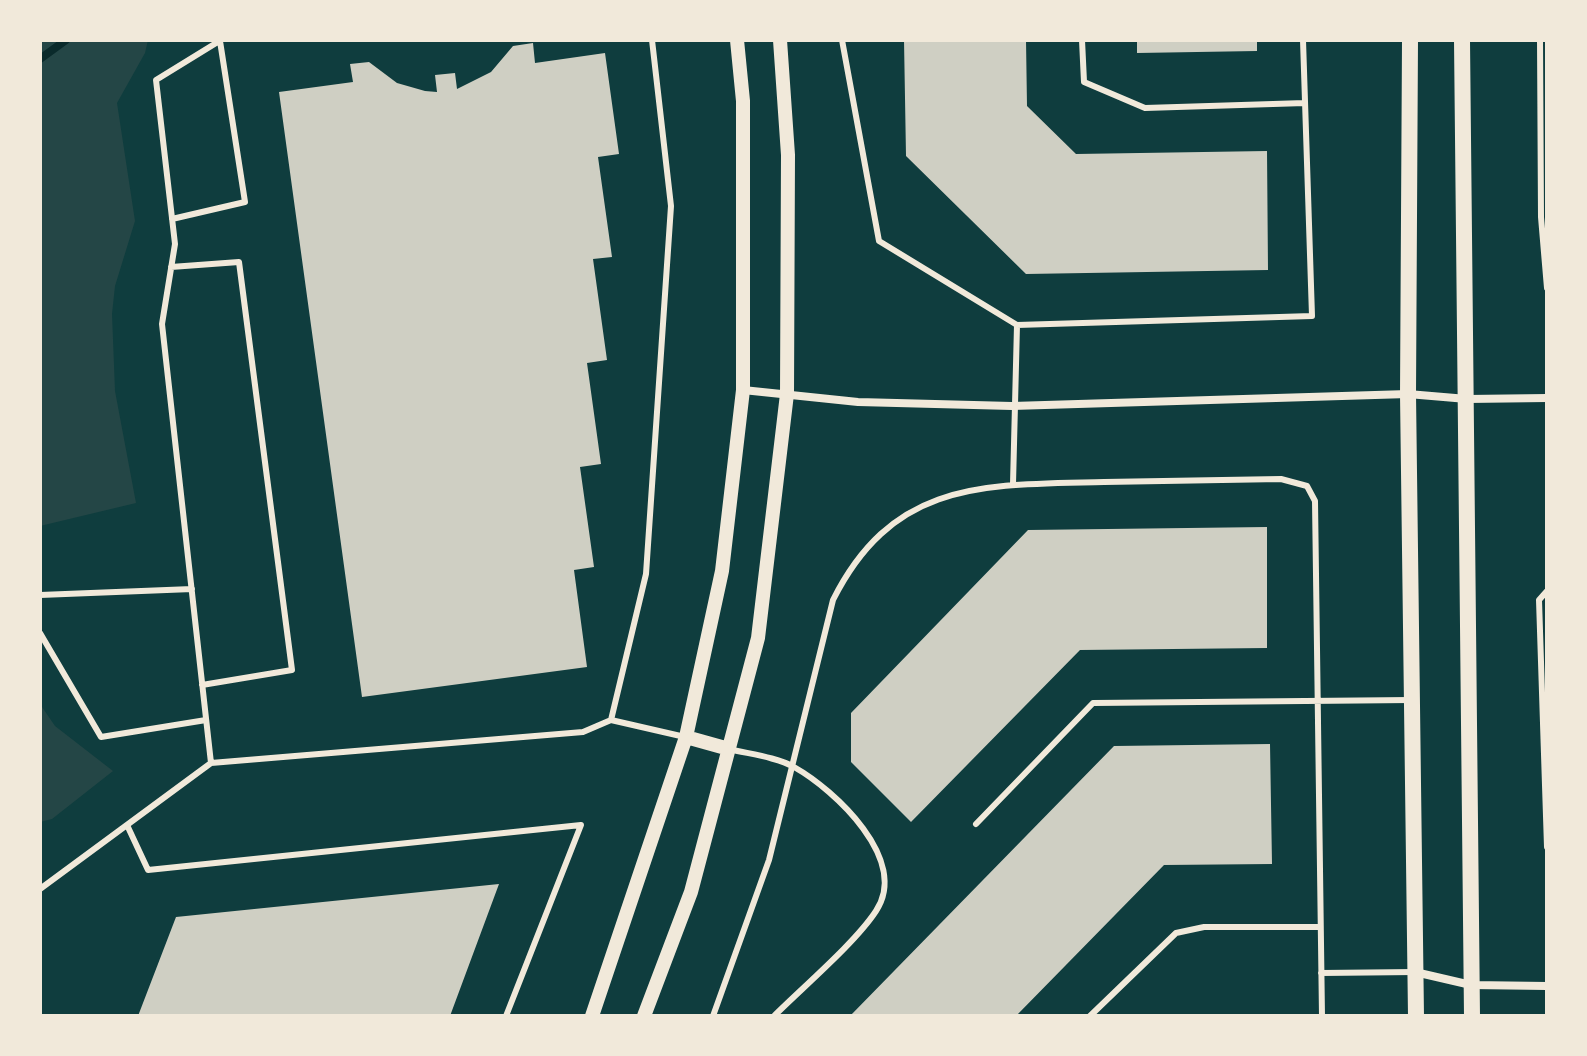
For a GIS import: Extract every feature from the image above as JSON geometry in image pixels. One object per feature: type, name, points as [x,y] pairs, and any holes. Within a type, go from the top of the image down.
[{"type":"main road","points":[[1410,40],[1408,394],[1416,1016]]},
{"type":"main road","points":[[1462,40],[1472,1016]]},
{"type":"street","points":[[592,1016],[686,737],[722,571],[743,390],[743,101],[737,40]]},
{"type":"street","points":[[644,1016],[691,892],[758,638],[787,394],[788,171],[780,40]]},
{"type":"street","points":[[743,390],[858,402],[1012,406],[1408,394],[1467,399],[1547,398]]},
{"type":"street","points":[[686,737],[729,749]]},
{"type":"street","points":[[1415,972],[1471,985],[1547,986]]},
{"type":"lane","points":[[172,219],[245,202],[221,40],[156,80],[172,219],[175,244],[162,324],[211,763]]},
{"type":"lane","points":[[611,720],[646,574],[671,206],[652,40]]},
{"type":"lane","points":[[842,40],[879,241],[1017,325],[1312,316],[1303,40]]},
{"type":"lane","points":[[1082,40],[1084,82],[1145,108],[1305,103]]},
{"type":"lane","points":[[1540,40],[1547,288]]},
{"type":"lane","points":[[171,267],[239,262],[292,670],[202,685]]},
{"type":"lane","points":[[1013,484],[1012,406],[1017,325]]},
{"type":"lane","points":[[713,1016],[769,860],[829,613],[846,575],[861,552],[879,533],[935,500],[969,489],[1013,484],[1281,479],[1296,480],[1307,486],[1315,501],[1322,1016]]},
{"type":"lane","points":[[40,595],[192,589]]},
{"type":"lane","points":[[1547,591],[1539,600],[1547,847]]},
{"type":"lane","points":[[40,633],[101,737],[206,720]]},
{"type":"lane","points":[[976,824],[1093,703],[1411,700]]},
{"type":"lane","points":[[40,889],[211,763],[583,732],[611,720],[686,737]]},
{"type":"lane","points":[[729,749],[793,766],[824,790],[872,838],[881,853],[885,883],[876,911],[774,1016]]},
{"type":"lane","points":[[127,825],[148,870],[581,825],[506,1016]]},
{"type":"lane","points":[[1090,1016],[1176,933],[1204,927],[1320,927]]},
{"type":"lane","points":[[1321,973],[1415,972]]},
{"type":"shaded area","points":[[40,40],[148,40],[145,53],[117,103],[135,221],[115,286],[112,314],[115,391],[136,503],[40,526]]},
{"type":"shaded area","points":[[40,704],[55,726],[113,771],[52,819],[40,822]]},
{"type":"building","points":[[904,40],[1026,40],[1027,106],[1076,154],[1267,151],[1268,270],[1026,274],[906,156]]},
{"type":"building","points":[[1137,40],[1257,40],[1257,51],[1137,53]]},
{"type":"building","points":[[533,43],[535,63],[605,53],[619,154],[598,157],[612,257],[593,259],[607,360],[587,363],[601,464],[580,467],[594,567],[574,570],[587,667],[362,697],[279,92],[353,82],[350,64],[369,62],[397,83],[425,91],[437,92],[435,75],[455,73],[457,89],[491,72],[513,46]]},
{"type":"building","points":[[1267,527],[1267,648],[1080,650],[911,822],[851,762],[851,713],[1028,530]]},
{"type":"building","points":[[1270,744],[1272,864],[1164,865],[1016,1016],[850,1016],[1114,746]]},
{"type":"building","points":[[499,884],[450,1016],[138,1016],[176,917]]},
{"type":"waterway","points":[[40,59],[66,40]]}]
